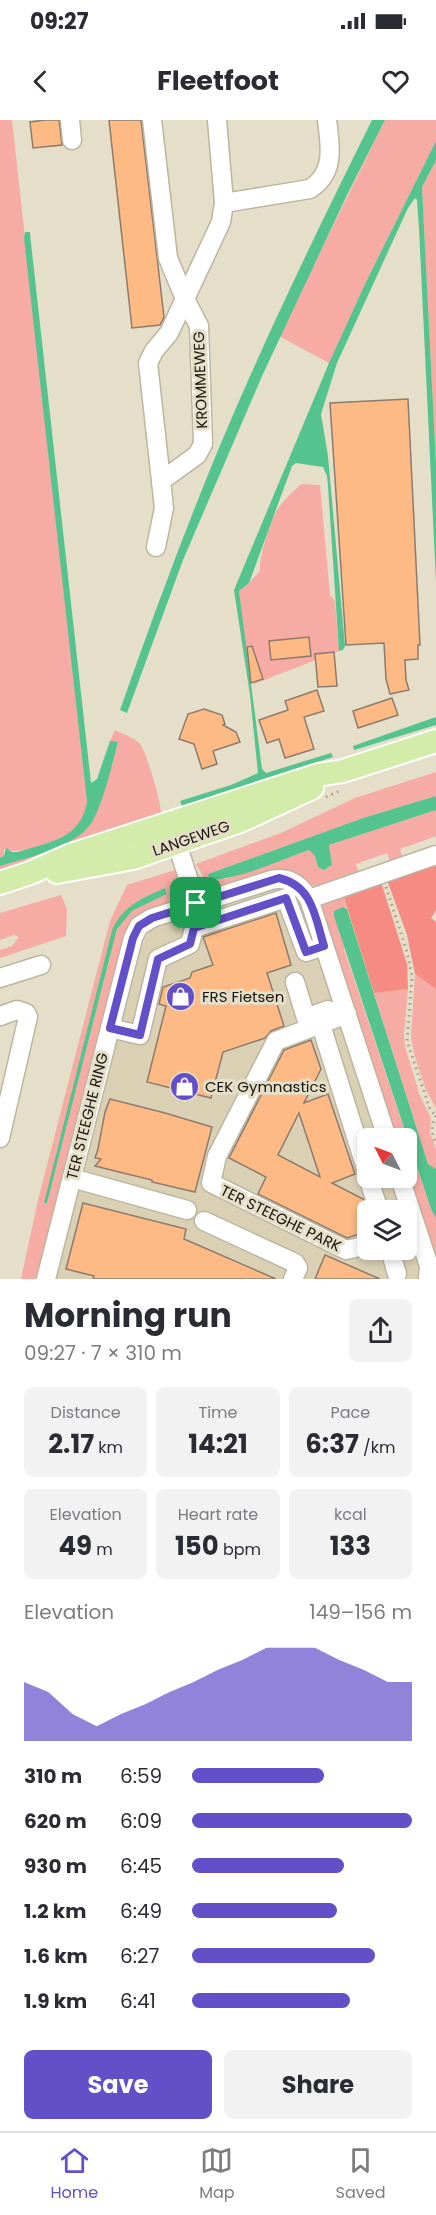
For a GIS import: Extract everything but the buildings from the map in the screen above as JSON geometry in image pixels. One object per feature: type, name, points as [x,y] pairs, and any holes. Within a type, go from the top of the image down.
[{"type":"main road","name":"LANGEWEG","points":[[0,882],[30,873],[71,855],[174,833],[318,775],[342,771],[436,741]]},
{"type":"street","points":[[70,120],[72,140]]},
{"type":"street","name":"KROMMEWEG","points":[[152,120],[168,258],[199,326],[203,444],[198,455],[161,481]]},
{"type":"street","name":"KROMMEWEG","points":[[156,547],[164,508],[148,363],[154,351],[169,333],[221,222],[224,203],[217,120]]},
{"type":"street","points":[[224,203],[310,189],[318,184],[332,156],[327,120]]},
{"type":"street","points":[[174,833],[196,903]]},
{"type":"street","points":[[384,1128],[309,899],[436,855]]},
{"type":"street","name":"TER STEEGHE RING","points":[[46,1279],[129,953],[139,926],[152,918],[279,878],[297,884],[309,899]]},
{"type":"street","points":[[129,953],[158,959],[190,944],[194,928],[286,898],[306,952],[324,946]]},
{"type":"street","points":[[110,1028],[140,1035],[158,959]]},
{"type":"street","points":[[0,978],[41,965]]},
{"type":"street","points":[[295,982],[306,1018],[346,1009]]},
{"type":"street","name":"TER STEEGHE PARK","points":[[346,1009],[321,1025],[276,1041],[217,1155],[212,1183],[346,1250],[357,1248]]},
{"type":"street","points":[[0,1016],[18,1010],[26,1013],[28,1017],[0,1138]]},
{"type":"street","points":[[321,1025],[357,1141]]},
{"type":"street","points":[[72,1178],[187,1210]]},
{"type":"street","points":[[204,1221],[295,1263],[298,1268],[293,1279]]},
{"type":"street","points":[[417,1241],[429,1266],[428,1279]]},
{"type":"street","points":[[393,1260],[397,1274]]},
{"type":"path","points":[[382,874],[407,952],[412,976],[407,1041],[430,1109],[436,1116],[432,1123],[436,1144]]},
{"type":"shaded area","points":[[0,120],[12,120],[87,802],[79,825],[64,836],[32,849],[12,851],[4,849],[4,856],[0,858]]},
{"type":"shaded area","points":[[372,120],[385,120],[262,376],[183,560],[127,713],[120,710],[175,558],[220,445],[285,299]]},
{"type":"shaded area","points":[[385,120],[436,120],[436,141],[365,284],[329,363],[279,336]]},
{"type":"shaded area","points":[[436,141],[436,160],[422,187],[436,465],[436,582],[419,228],[415,198],[408,208],[337,363],[321,414],[328,456],[345,646],[343,650],[339,651],[328,486],[323,467],[296,463],[292,466],[249,583],[239,591],[262,769],[266,773],[331,753],[333,757],[182,806],[180,801],[231,785],[258,773],[250,695],[234,590],[329,363],[365,284]]},
{"type":"shaded area","points":[[436,160],[436,465],[422,187]]},
{"type":"shaded area","points":[[25,232],[30,232],[91,783],[97,779],[110,741],[118,742],[100,805],[85,831],[63,845],[0,866],[0,858],[4,856],[6,848],[12,852],[18,852],[52,842],[71,831],[84,814],[87,802]]},
{"type":"shaded area","points":[[301,484],[320,485],[330,595],[335,601],[339,651],[254,684],[252,661],[247,661],[239,591],[260,571],[263,550],[276,512]]},
{"type":"shaded area","points":[[436,717],[436,725],[354,750],[353,746]]},
{"type":"shaded area","points":[[115,730],[135,740],[143,749],[150,767],[161,814],[150,825],[144,819],[100,834],[82,847],[0,873],[0,866],[61,845],[82,832],[91,823],[118,743],[110,741]]},
{"type":"shaded area","points":[[436,772],[436,796],[363,818],[208,874],[226,879],[309,850],[315,856],[318,867],[327,869],[332,865],[329,845],[436,810],[436,836],[400,849],[403,859],[391,863],[387,853],[356,864],[359,874],[318,886],[297,876],[221,887],[206,881],[196,864],[281,833],[355,798]]},
{"type":"shaded area","points":[[436,796],[436,810],[329,845],[332,865],[324,870],[318,867],[315,856],[309,850],[248,873],[210,880],[208,874],[363,818]]},
{"type":"shaded area","points":[[436,863],[436,910],[431,918],[436,922],[436,989],[415,974],[407,935],[387,880]]},
{"type":"shaded area","points":[[175,870],[178,879],[177,893],[174,898],[149,911],[38,1279],[21,1279],[38,1200],[110,921],[127,885]],"holes":[[[165,888],[167,894],[132,911],[117,929],[47,1203],[45,1203],[112,930],[139,900]]]},
{"type":"shaded area","points":[[381,882],[407,964],[408,989],[374,993],[343,895]]},
{"type":"shaded area","points":[[278,887],[303,896],[381,1128],[357,1128],[357,1188],[399,1188],[403,1200],[357,1200],[357,1260],[417,1260],[417,1242],[425,1267],[421,1279],[54,1279],[136,954],[153,926]]},
{"type":"shaded area","points":[[165,888],[167,894],[132,911],[117,929],[47,1203],[44,1203],[112,930],[128,909],[141,899]]},
{"type":"shaded area","points":[[61,895],[67,909],[66,936],[0,958],[0,950],[12,946],[19,937],[14,935],[0,940],[0,913]]},
{"type":"shaded area","points":[[343,895],[346,908],[343,907],[344,949],[404,1128],[392,1128],[320,907],[321,904]]},
{"type":"shaded area","points":[[343,907],[347,909],[417,1128],[404,1128],[334,911]]},
{"type":"shaded area","points":[[415,974],[436,989],[436,1108],[426,1090],[414,1054],[411,1036]]},
{"type":"shaded area","points":[[408,989],[405,1047],[420,1096],[431,1118],[430,1133],[436,1149],[436,1169],[428,1164],[374,993]]},
{"type":"shaded area","points":[[417,1129],[428,1164],[436,1169],[436,1218],[417,1167]]},
{"type":"shaded area","points":[[417,1167],[436,1218],[436,1265],[417,1200],[411,1188],[417,1188]]},
{"type":"place","name":"FRS Fietsen","points":[[181,996]]},
{"type":"place","name":"CEK Gymnastics","points":[[184,1086]]},
{"type":"route","points":[[279,878],[290,880],[297,884],[309,899],[324,946],[306,952],[286,898],[194,928],[190,944],[158,959],[140,1035],[110,1028],[136,930],[152,918],[196,903],[279,878]]}]
